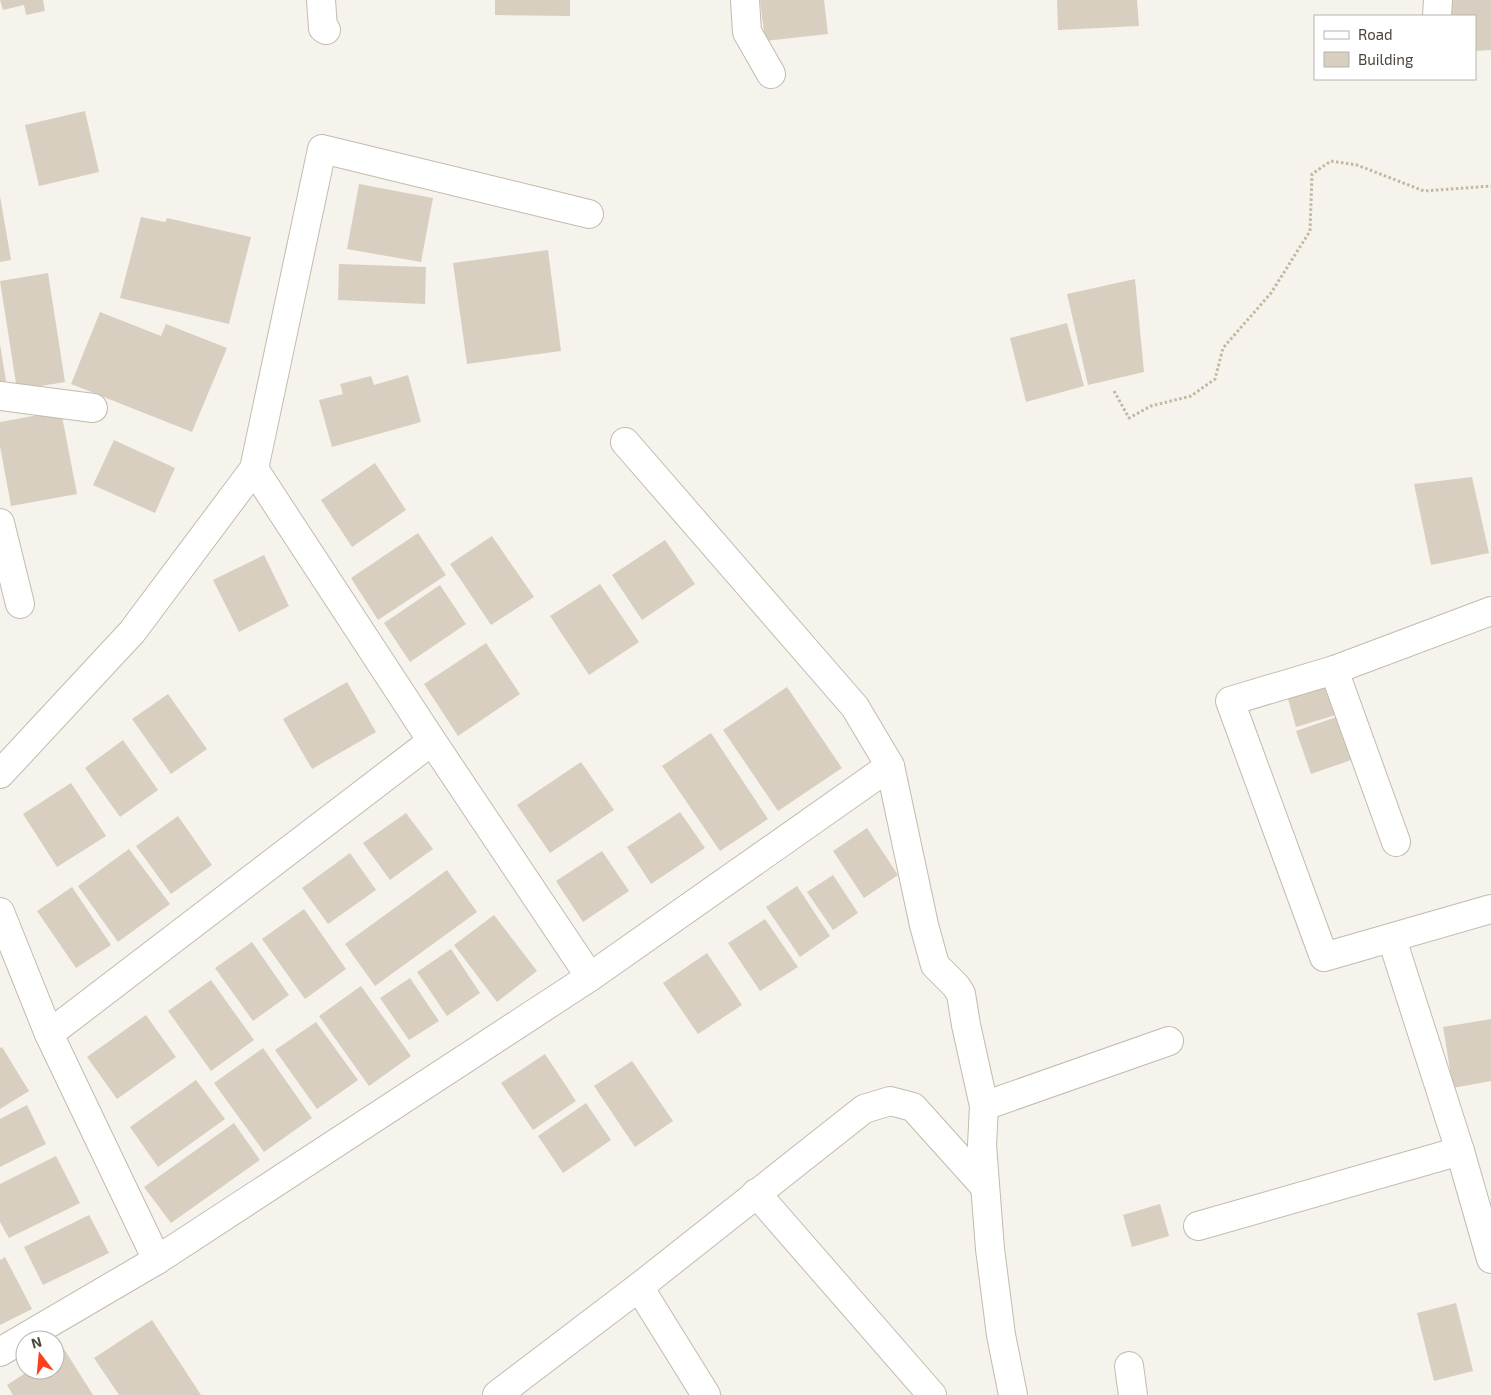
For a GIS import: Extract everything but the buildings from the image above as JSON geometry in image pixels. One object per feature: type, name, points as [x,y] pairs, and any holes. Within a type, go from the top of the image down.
[{"type":"street","points":[[320,0],[323,28],[326,30]]},
{"type":"street","points":[[745,0],[746,32],[771,74]]},
{"type":"street","points":[[1437,15],[1438,0]]},
{"type":"street","points":[[0,774],[132,632],[254,469],[322,149],[589,214]]},
{"type":"street","points":[[0,396],[93,408]]},
{"type":"street","points":[[625,442],[855,707],[890,766],[922,916],[935,965],[956,986],[961,994],[984,1106],[982,1145],[990,1249],[1001,1335],[1013,1395]]},
{"type":"street","points":[[254,469],[432,741],[590,977]]},
{"type":"street","points":[[0,523],[20,604]]},
{"type":"street","points":[[1491,611],[1334,670],[1230,701],[1324,957],[1491,909]]},
{"type":"street","points":[[1334,670],[1396,842]]},
{"type":"street","points":[[48,1034],[432,741]]},
{"type":"street","points":[[0,1352],[157,1260],[590,977],[890,766]]},
{"type":"street","points":[[0,912],[48,1034],[157,1260]]},
{"type":"street","points":[[1392,938],[1460,1151],[1491,1259]]},
{"type":"street","points":[[984,1106],[1169,1041]]},
{"type":"street","points":[[507,1392],[864,1109],[890,1101],[913,1107],[985,1187]]},
{"type":"street","points":[[1198,1226],[1460,1151]]},
{"type":"street","points":[[756,1194],[932,1395]]},
{"type":"street","points":[[638,1287],[706,1395]]},
{"type":"street","points":[[1129,1366],[1132,1395]]},
{"type":"path","points":[[1114,391],[1129,418],[1151,406],[1191,396],[1215,379],[1223,348],[1271,292],[1310,232],[1312,174],[1331,161],[1356,165],[1424,191],[1491,186]]}]
